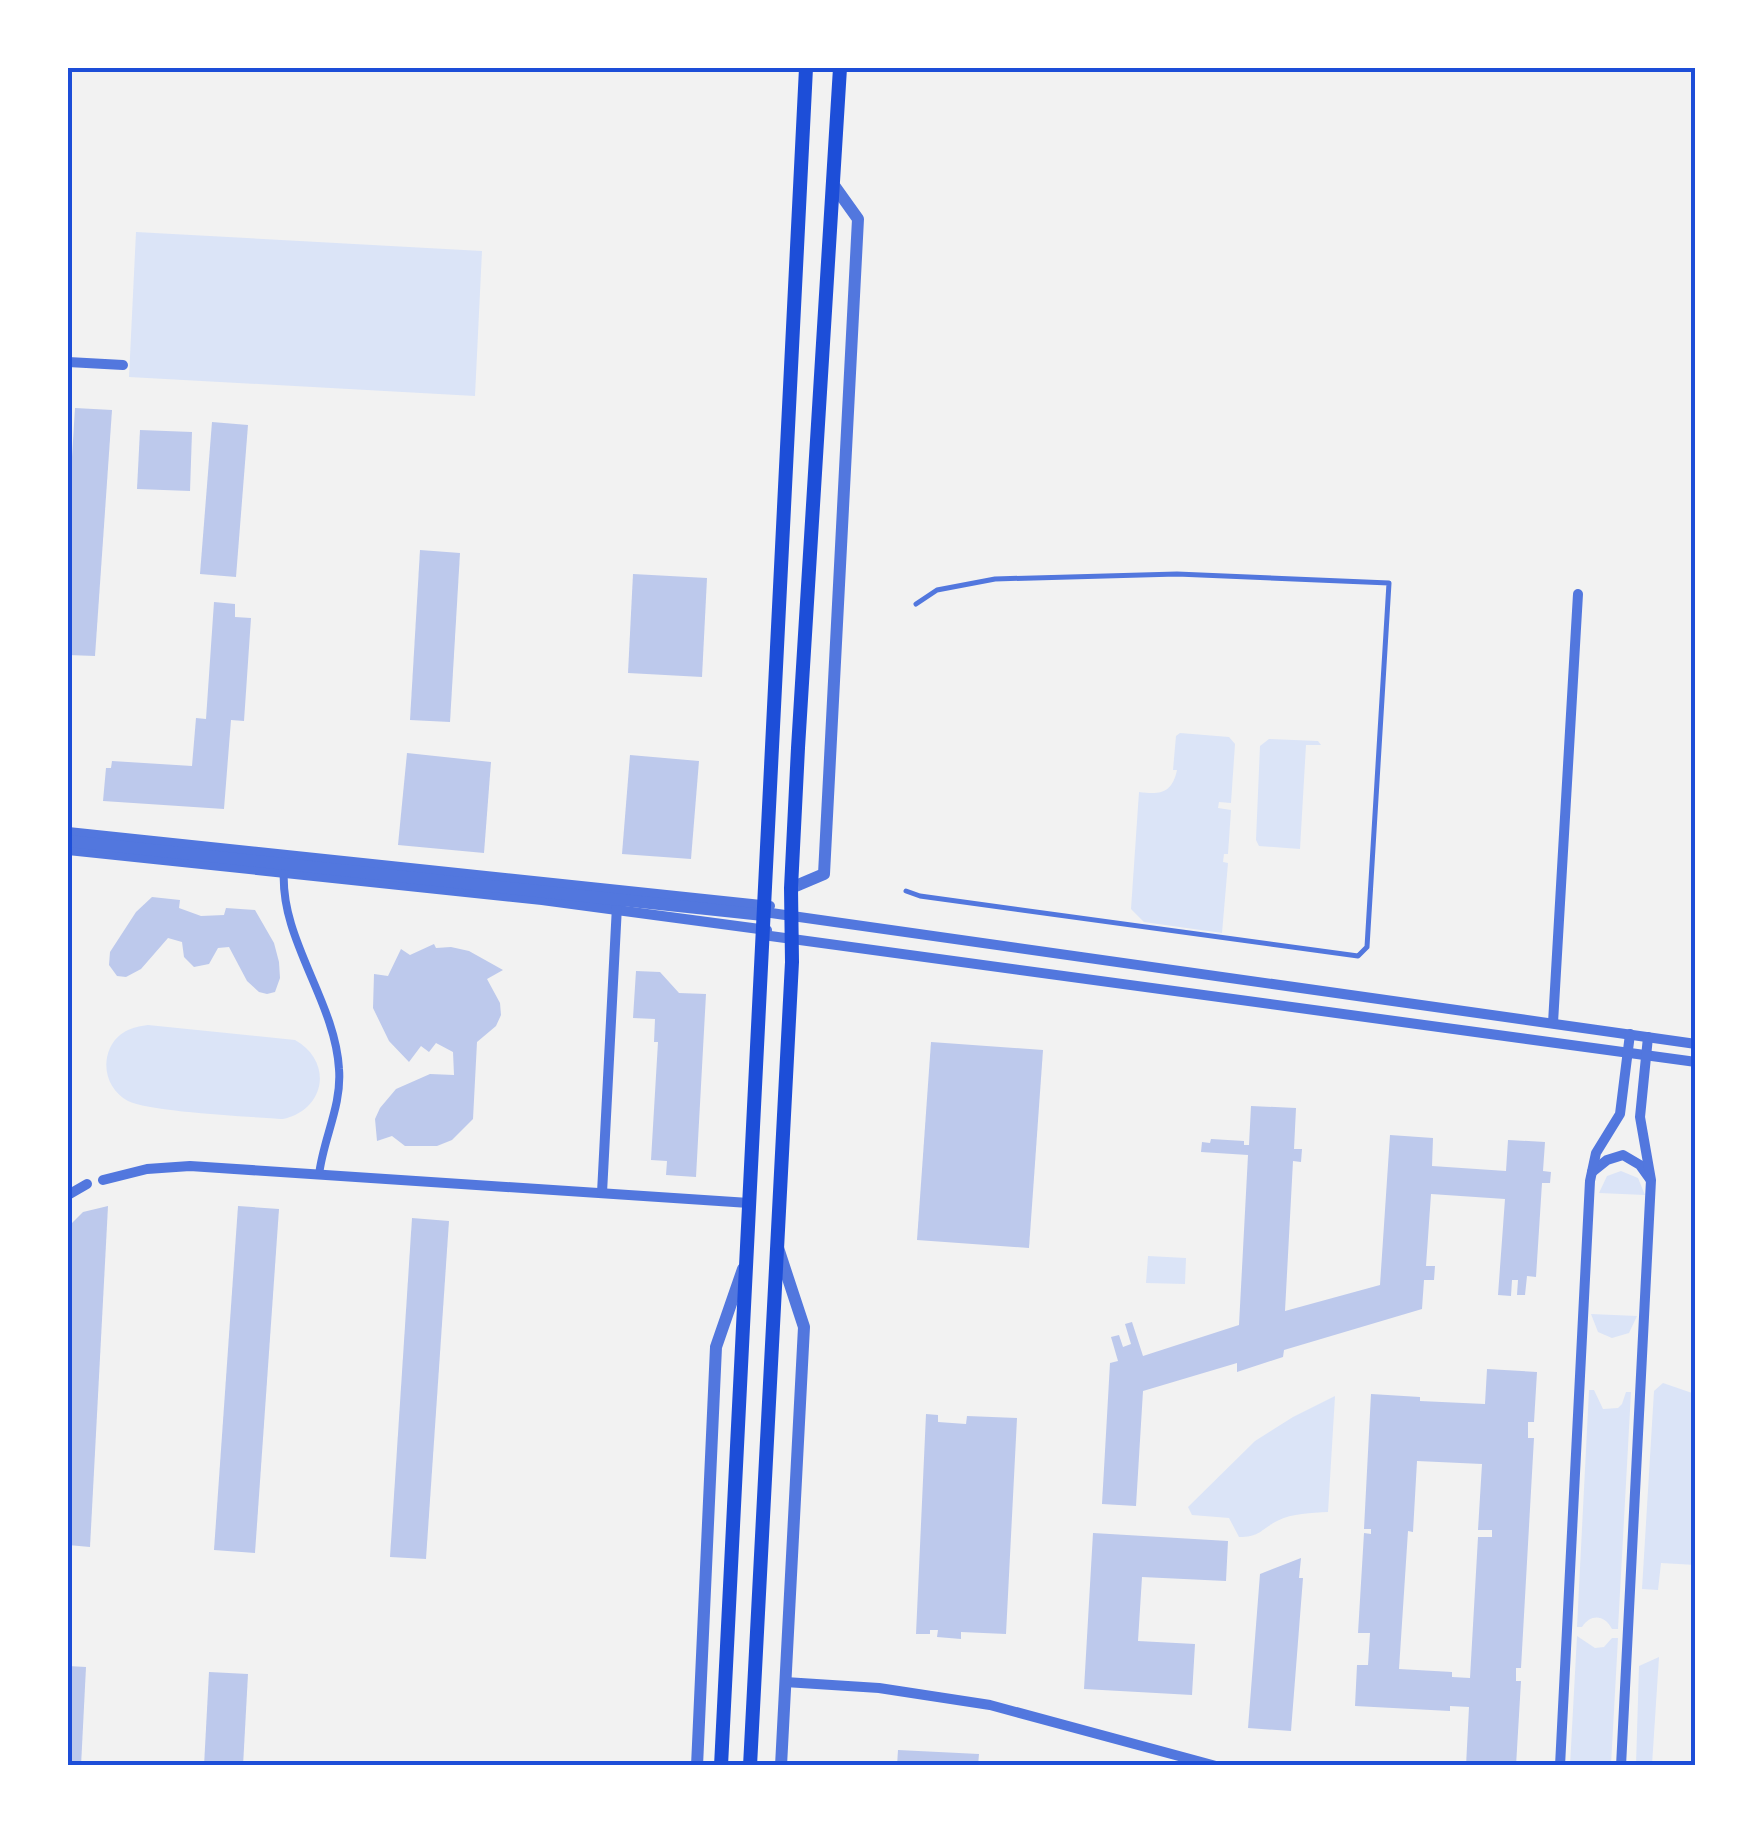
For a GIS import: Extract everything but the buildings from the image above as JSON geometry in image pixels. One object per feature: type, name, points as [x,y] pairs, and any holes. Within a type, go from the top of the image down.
[{"type":"main road","points":[[721,1766],[806,68]]},
{"type":"main road","points":[[750,1766],[778,1246],[791,888],[840,68]]},
{"type":"main road","points":[[763,919],[791,923]]},
{"type":"street","points":[[791,888],[824,874],[858,219],[833,184]]},
{"type":"street","points":[[68,362],[123,365]]},
{"type":"street","points":[[1552,1023],[1578,594]]},
{"type":"street","points":[[68,832],[284,864],[763,919]]},
{"type":"street","points":[[68,841],[763,919],[1696,1044]]},
{"type":"street","points":[[68,850],[284,864]]},
{"type":"street","points":[[284,864],[282,888],[288,912],[333,1034],[340,1070],[337,1107],[319,1175]]},
{"type":"street","points":[[602,1193],[617,904]]},
{"type":"street","points":[[791,923],[1696,1062]]},
{"type":"street","points":[[1560,1766],[1592,1173],[1596,1153],[1618,1123],[1630,1034]]},
{"type":"street","points":[[1621,1766],[1651,1180],[1640,1117],[1648,1037]]},
{"type":"street","points":[[1592,1173],[1607,1160],[1624,1155],[1640,1165],[1651,1180]]},
{"type":"street","points":[[103,1180],[147,1169],[190,1166],[750,1202]]},
{"type":"street","points":[[68,1195],[87,1184]]},
{"type":"street","points":[[778,1246],[804,1327],[781,1766]]},
{"type":"street","points":[[698,1766],[716,1347],[746,1257]]},
{"type":"street","points":[[785,1682],[879,1688],[990,1705],[1216,1766]]},
{"type":"lane","points":[[906,891],[1358,956],[1367,948],[1389,583],[1176,574],[995,580],[937,590],[916,604]]},
{"type":"shaded area","points":[[136,232],[482,251],[475,396],[129,377]]},
{"type":"shaded area","points":[[1180,733],[1229,737],[1235,744],[1231,803],[1219,802],[1218,808],[1231,810],[1228,854],[1224,854],[1223,862],[1228,863],[1222,933],[1144,922],[1131,909],[1139,792],[1159,792],[1172,784],[1177,770],[1173,770],[1176,736]]},
{"type":"shaded area","points":[[1269,739],[1318,741],[1321,745],[1306,745],[1300,849],[1259,846],[1256,840],[1260,746]]},
{"type":"shaded area","points":[[148,1025],[295,1040],[315,1060],[319,1072],[316,1096],[297,1114],[283,1119],[179,1111],[128,1101],[112,1085],[107,1056],[121,1034]]},
{"type":"shaded area","points":[[1621,1171],[1638,1178],[1645,1195],[1599,1193],[1607,1176]]},
{"type":"shaded area","points":[[1148,1256],[1186,1258],[1185,1284],[1146,1283]]},
{"type":"shaded area","points":[[1591,1314],[1637,1316],[1629,1333],[1612,1338],[1598,1332]]},
{"type":"shaded area","points":[[1663,1383],[1695,1394],[1696,1565],[1661,1563],[1658,1590],[1642,1589],[1654,1391]]},
{"type":"shaded area","points":[[1589,1390],[1594,1390],[1603,1409],[1618,1408],[1626,1392],[1631,1392],[1618,1629],[1598,1618],[1577,1627]]},
{"type":"shaded area","points":[[1335,1396],[1328,1512],[1289,1516],[1246,1537],[1239,1537],[1229,1518],[1192,1515],[1188,1507],[1255,1441]]},
{"type":"shaded area","points":[[1577,1636],[1595,1648],[1618,1638],[1611,1765],[1570,1765]]},
{"type":"shaded area","points":[[1659,1657],[1652,1765],[1636,1765],[1639,1666]]}]
